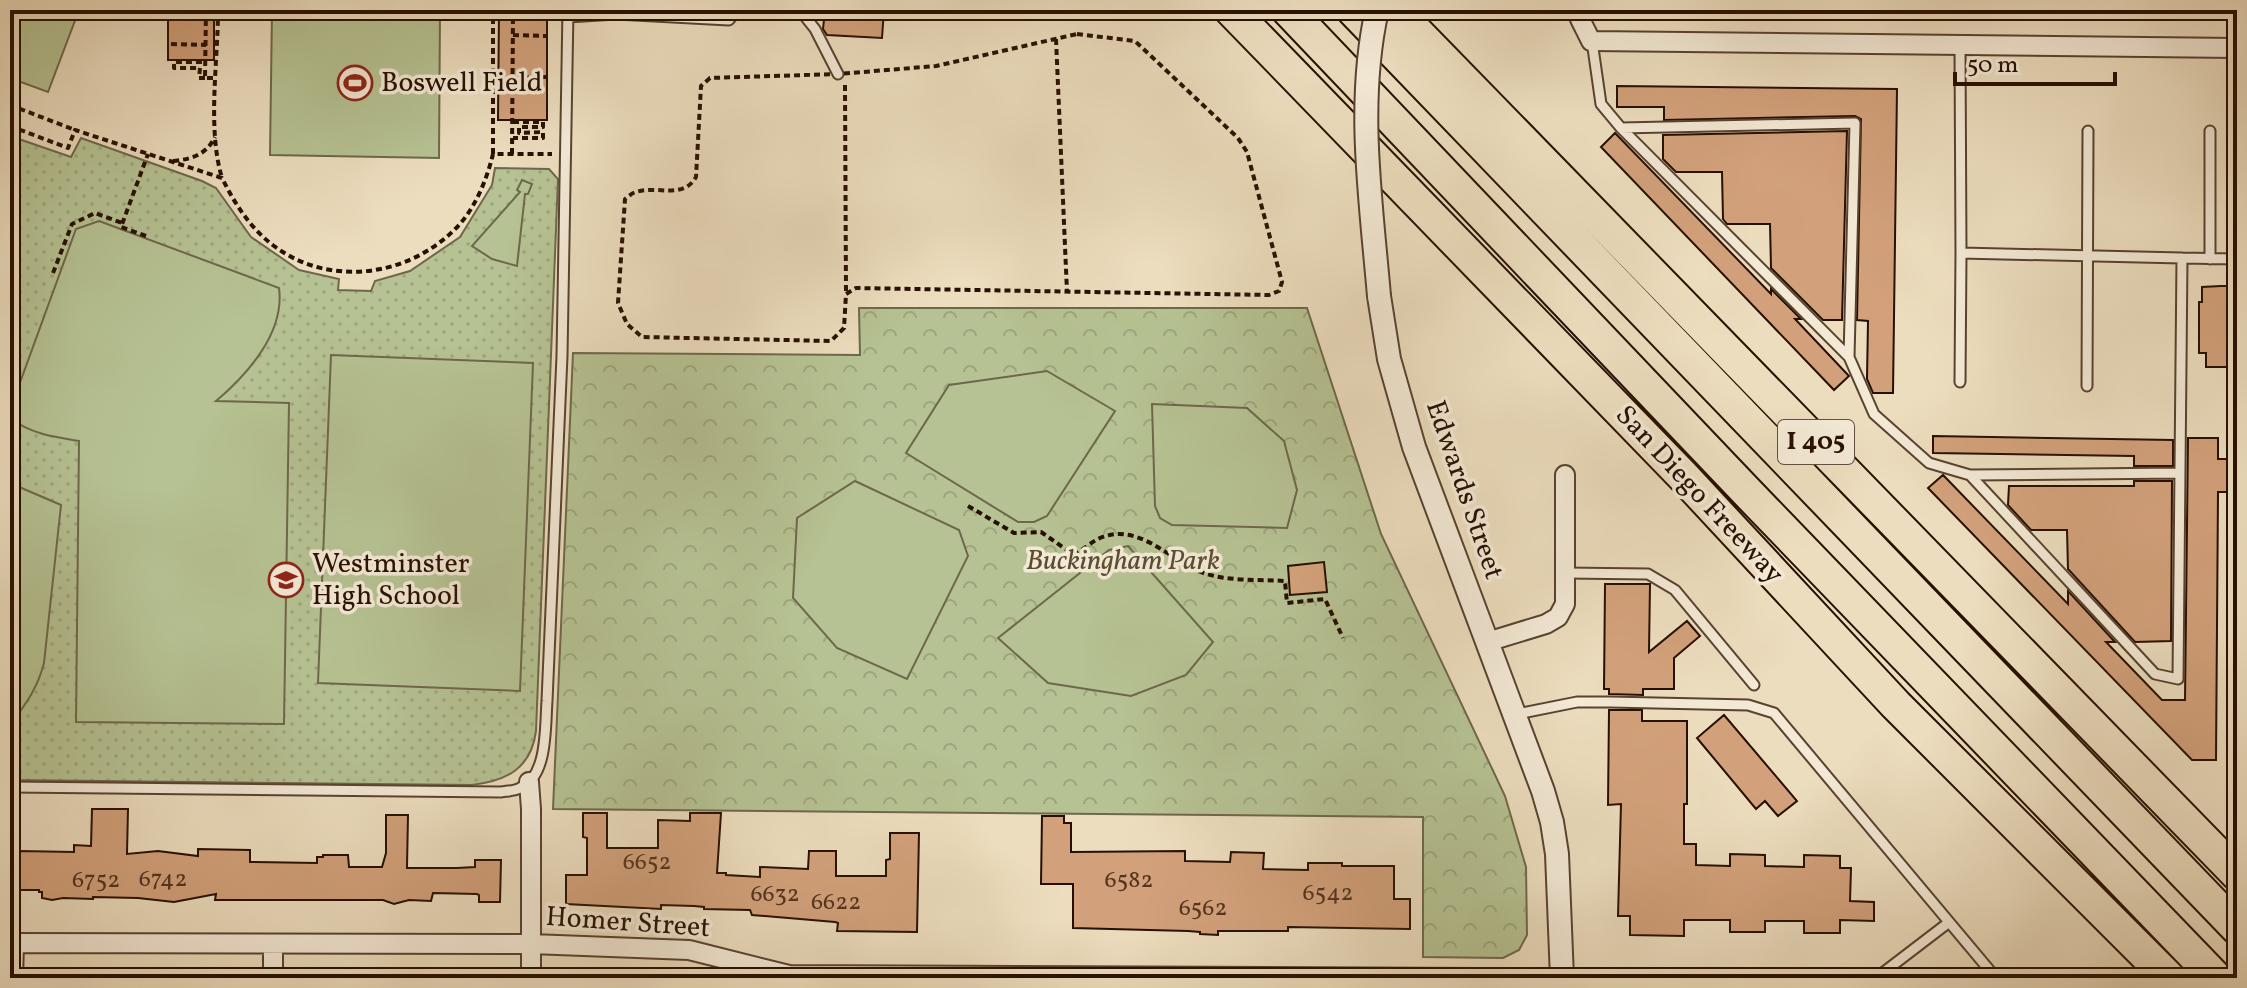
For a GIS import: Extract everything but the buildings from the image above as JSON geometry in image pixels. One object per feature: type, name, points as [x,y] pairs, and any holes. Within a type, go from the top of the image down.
[{"type":"highway","name":"San Diego Freeway","points":[[1231,10],[1683,476],[1896,705],[2169,978]]},
{"type":"highway","points":[[1288,10],[2216,978]]},
{"type":"highway","points":[[1353,10],[2237,928]]},
{"type":"highway","name":"I 405","points":[[1395,10],[2237,874]]},
{"type":"street","name":"Edwards Street","points":[[1377,10],[1370,39],[1366,133],[1379,296],[1389,359],[1414,447],[1543,791],[1557,854],[1562,978]]},
{"type":"street","points":[[1580,10],[1580,19],[1591,41],[2237,48]]},
{"type":"street","points":[[1487,642],[1546,624],[1558,617],[1565,604],[1565,475]]},
{"type":"street","points":[[529,782],[531,978]]},
{"type":"street","points":[[12,944],[13,978]]},
{"type":"street","name":"Homer Street","points":[[12,944],[531,944],[689,950],[789,976],[1479,978]]},
{"type":"street","points":[[273,945],[273,978]]},
{"type":"lane","points":[[10,787],[501,792],[520,789],[529,782],[542,758],[547,701],[562,356],[568,14],[729,20],[737,10]]},
{"type":"lane","points":[[747,10],[803,14],[841,74]]},
{"type":"lane","points":[[1591,41],[1601,104],[1621,128],[1849,357],[1874,414],[1929,463],[1970,475],[2180,473]]},
{"type":"lane","points":[[1960,46],[1960,382]]},
{"type":"lane","points":[[1621,128],[1855,123],[1849,357]]},
{"type":"lane","points":[[2087,386],[2088,131]]},
{"type":"lane","points":[[2210,131],[2210,259]]},
{"type":"lane","points":[[1961,253],[2237,259]]},
{"type":"lane","points":[[1970,475],[2155,674],[2178,679],[2182,258]]},
{"type":"lane","points":[[1565,573],[1648,574],[1661,580],[1675,590],[1754,685]]},
{"type":"lane","points":[[1513,715],[1577,702],[1748,705],[1774,713],[1996,978]]},
{"type":"lane","points":[[1869,978],[1880,975],[1948,923]]},
{"type":"path","points":[[205,78],[206,10]]},
{"type":"path","points":[[218,10],[216,135],[222,178],[246,219],[282,252],[323,270],[367,272],[419,256],[451,233],[477,198],[493,154],[493,10]]},
{"type":"path","points":[[512,154],[513,10]]},
{"type":"path","points":[[841,74],[846,294],[844,328],[831,341],[642,337],[627,324],[618,303],[625,199],[637,191],[680,190],[692,185],[696,177],[701,86],[710,78],[841,74],[936,66],[1077,34],[1135,41],[1238,138],[1247,152],[1282,282],[1279,291],[1269,295],[856,288],[846,294]]},
{"type":"path","points":[[513,35],[546,36]]},
{"type":"path","points":[[1056,39],[1067,292]]},
{"type":"path","points":[[171,44],[206,45]]},
{"type":"path","points":[[205,62],[174,62],[174,68],[200,68],[199,78],[215,78]]},
{"type":"path","points":[[513,78],[546,77]]},
{"type":"path","points":[[10,105],[75,130],[222,178]]},
{"type":"path","points":[[512,138],[543,138],[543,132],[519,133],[519,127],[543,127],[543,122],[513,122]]},
{"type":"path","points":[[10,126],[68,148],[75,130]]},
{"type":"path","points":[[170,161],[194,158],[203,153],[216,135]]},
{"type":"path","points":[[146,236],[121,227],[148,154]]},
{"type":"path","points":[[493,154],[566,154]]},
{"type":"path","points":[[53,273],[72,224],[95,213],[122,223]]},
{"type":"path","points":[[968,506],[1014,533],[1041,532],[1074,555],[1102,537],[1126,535],[1148,540],[1199,571],[1246,581],[1285,581],[1287,603],[1325,599],[1343,638]]},
{"type":"green space","points":[[10,10],[79,10],[48,92],[10,78]]},
{"type":"green space","name":"Boswell Field","points":[[272,10],[440,10],[439,158],[270,155]]},
{"type":"green space","points":[[10,136],[71,157],[81,138],[202,181],[216,188],[251,237],[299,270],[339,279],[338,290],[371,291],[375,281],[410,271],[460,237],[492,185],[495,168],[549,169],[558,179],[536,731],[529,755],[515,771],[496,780],[472,785],[10,780]]},
{"type":"green space","points":[[522,180],[532,184],[528,194],[525,194],[517,266],[492,259],[472,246],[520,192],[517,190]]},
{"type":"green space","points":[[99,221],[279,288],[276,320],[262,351],[216,401],[289,403],[284,724],[76,722],[79,441],[26,428],[10,418],[10,410],[76,229]]},
{"type":"green space","name":"Buckingham Park","points":[[859,308],[1307,308],[1381,534],[1505,796],[1526,867],[1527,935],[1519,950],[1503,958],[1423,957],[1423,817],[553,809],[573,353],[860,355]]},
{"type":"green space","points":[[331,355],[533,363],[520,691],[318,683]]},
{"type":"green space","points":[[1047,371],[1115,411],[1047,516],[1034,522],[1018,522],[906,453],[949,385]]},
{"type":"green space","points":[[1152,404],[1247,408],[1284,441],[1297,490],[1287,528],[1172,525],[1160,518],[1155,506]]},
{"type":"green space","points":[[855,481],[959,530],[968,556],[907,679],[837,648],[793,598],[797,518]]},
{"type":"green space","points":[[10,483],[61,505],[44,663],[31,695],[10,723]]},
{"type":"green space","points":[[1128,546],[1213,642],[1186,675],[1131,696],[1048,683],[998,638],[1109,550]]},
{"type":"place","name":"Boswell Field","points":[[355,83]]},
{"type":"place","name":"Westminster High School","points":[[286,580]]}]
